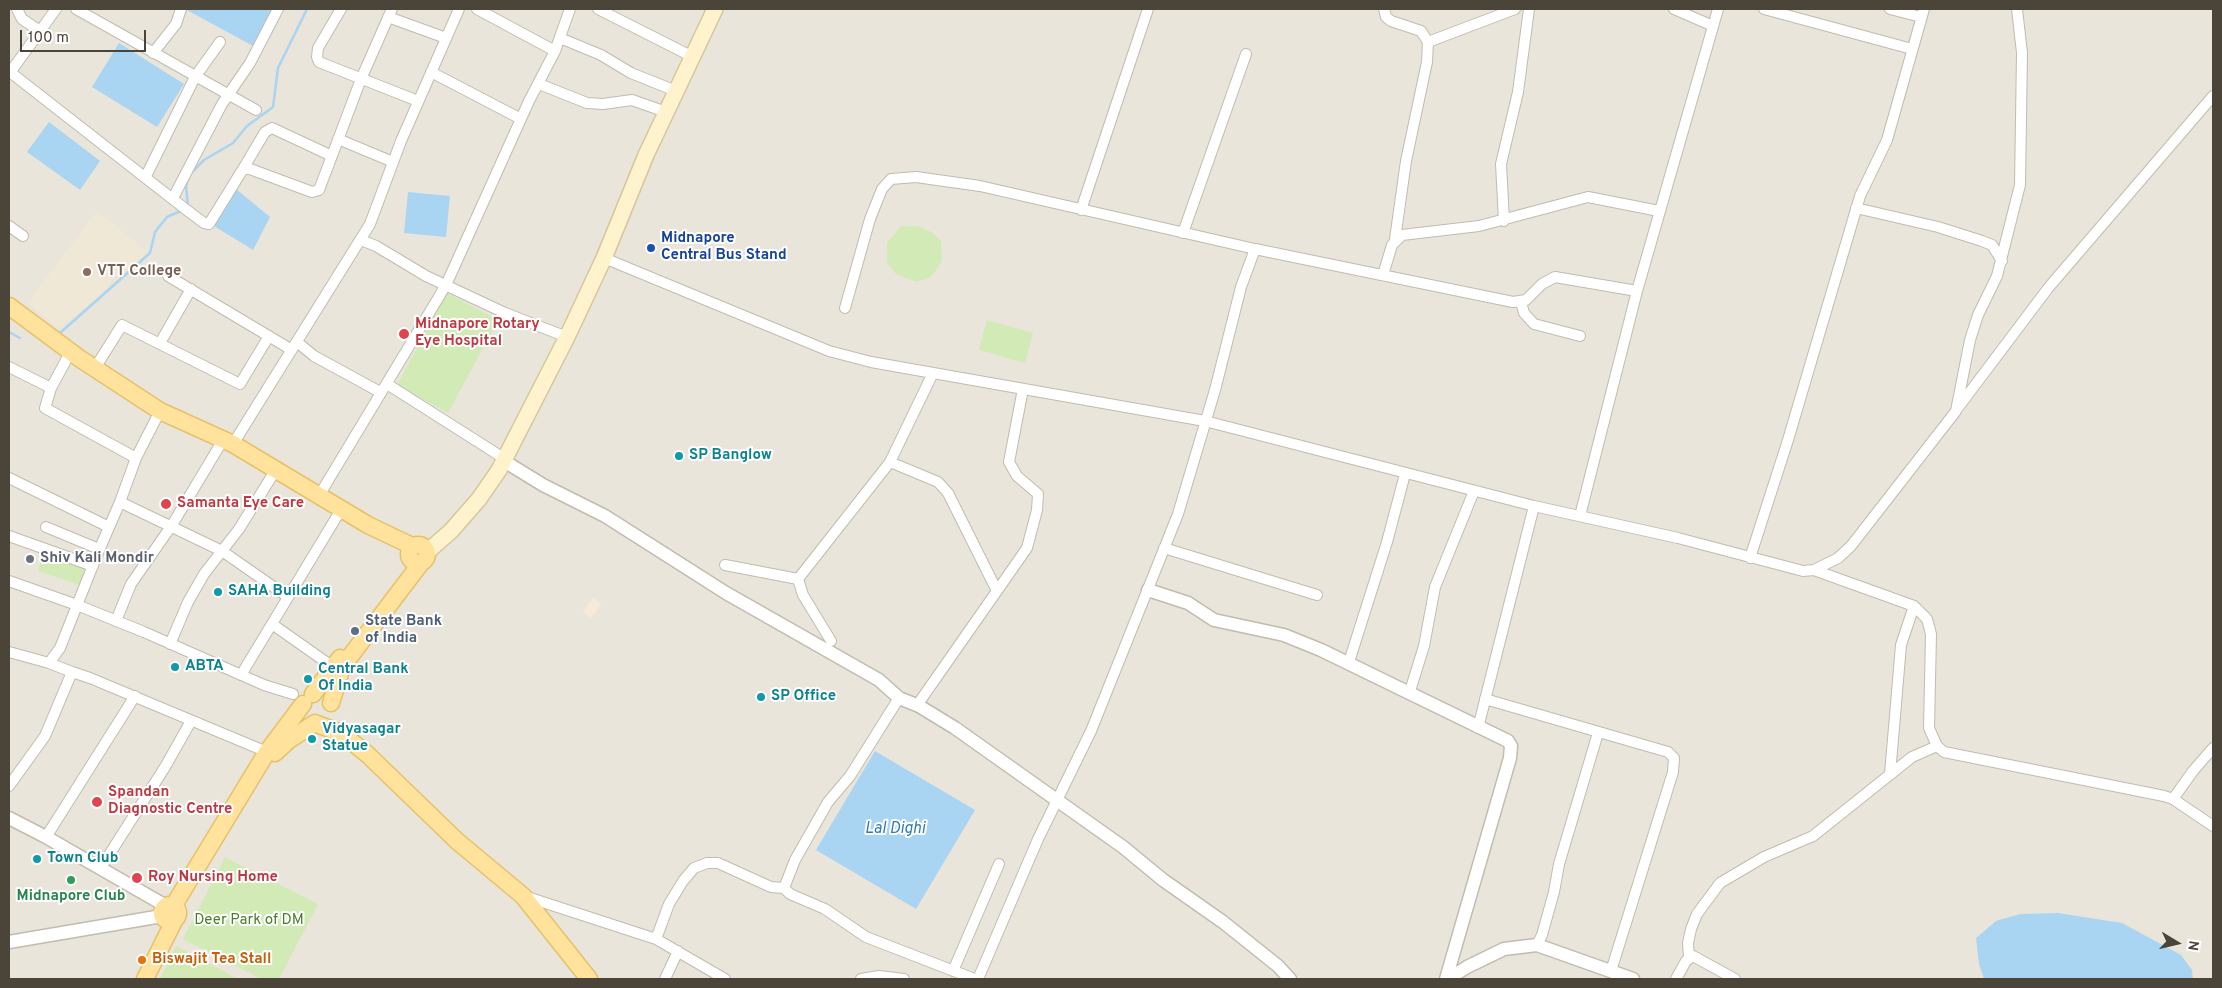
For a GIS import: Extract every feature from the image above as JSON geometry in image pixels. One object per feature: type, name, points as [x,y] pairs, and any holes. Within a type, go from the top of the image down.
[{"type":"main road","points":[[138,979],[170,914],[267,752],[303,697],[333,667],[416,556],[451,531],[479,499],[504,460],[567,337],[604,258],[666,112],[715,9]]},
{"type":"main road","points":[[9,306],[95,368],[160,411],[228,442],[275,471],[320,494],[416,556]]},
{"type":"main road","points":[[145,979],[170,914],[268,763],[289,740],[329,717],[342,667],[416,556]]},
{"type":"main road","points":[[303,697],[324,695],[332,707],[341,733]]},
{"type":"main road","points":[[303,697],[305,717],[341,733],[367,754],[457,841],[523,896],[589,979]]},
{"type":"street","points":[[17,9],[22,19],[40,31]]},
{"type":"street","points":[[56,9],[9,73],[146,176],[204,223],[212,222],[265,132],[272,128],[332,156]]},
{"type":"street","points":[[76,9],[256,110]]},
{"type":"street","points":[[153,53],[176,24],[180,9]]},
{"type":"street","points":[[172,198],[228,96],[250,64],[278,9]]},
{"type":"street","points":[[341,9],[322,41],[317,57],[319,62],[418,100]]},
{"type":"street","points":[[116,621],[131,584],[295,346],[376,212],[393,162],[418,100],[459,9]]},
{"type":"street","points":[[477,9],[554,51]]},
{"type":"street","points":[[320,494],[411,340],[446,285],[560,38],[570,9]]},
{"type":"street","points":[[598,9],[693,57]]},
{"type":"street","points":[[1080,210],[1148,9]]},
{"type":"street","points":[[1383,274],[1388,254],[1395,239],[1406,161],[1427,62],[1428,42],[1421,31],[1391,21],[1386,17],[1384,9]]},
{"type":"street","points":[[1428,42],[1516,9]]},
{"type":"street","points":[[1504,221],[1500,164],[1518,92],[1528,9]]},
{"type":"street","points":[[1677,9],[1713,26]]},
{"type":"street","points":[[1580,516],[1637,291],[1718,9]]},
{"type":"street","points":[[1764,9],[1912,49]]},
{"type":"street","points":[[1804,20],[1807,9]]},
{"type":"street","points":[[1750,558],[1788,440],[1856,208],[1864,185],[1887,140],[1922,13],[1890,9]]},
{"type":"street","points":[[1956,411],[1970,340],[1978,315],[1997,276],[2002,261],[2021,176],[2022,54],[2017,9]]},
{"type":"street","points":[[243,169],[250,168],[316,192],[321,187],[361,79],[390,13],[446,38]]},
{"type":"street","points":[[560,38],[601,55],[631,73],[676,91]]},
{"type":"street","points":[[146,176],[196,77],[220,42]]},
{"type":"street","points":[[1183,233],[1246,54]]},
{"type":"street","points":[[431,72],[521,120]]},
{"type":"street","points":[[539,84],[587,103],[603,104],[632,100],[666,112]]},
{"type":"street","points":[[604,258],[829,351],[871,362],[1205,421],[1534,506],[1678,538],[1803,571],[1814,570],[1838,558],[1851,546],[2050,287],[2213,96]]},
{"type":"street","points":[[338,139],[393,162]]},
{"type":"street","points":[[844,308],[870,219],[882,189],[891,179],[916,176],[980,186],[1255,249],[1521,302],[1526,300],[1548,279],[1555,277],[1637,291]]},
{"type":"street","points":[[1395,239],[1411,234],[1504,221],[1588,197],[1659,211]]},
{"type":"street","points":[[1856,208],[1938,227],[1982,241],[1992,245],[2002,261]]},
{"type":"street","points":[[9,226],[23,236]]},
{"type":"street","points":[[360,240],[376,246],[426,276],[505,313],[567,337]]},
{"type":"street","points":[[656,939],[669,904],[683,881],[694,868],[707,863],[718,863],[772,887],[784,888],[790,894],[825,909],[866,937],[975,979],[1057,800],[1091,731],[1178,514],[1241,287],[1255,249]]},
{"type":"street","points":[[168,276],[269,336],[295,346],[383,388],[543,485],[605,516],[726,592],[879,680],[899,698],[919,706],[955,728],[1123,847],[1163,880],[1223,922],[1278,966],[1290,979]]},
{"type":"street","points":[[160,343],[191,289]]},
{"type":"street","points":[[1521,302],[1524,313],[1534,324],[1580,336]]},
{"type":"street","points":[[95,368],[122,325],[240,384],[269,336]]},
{"type":"street","points":[[71,351],[51,388],[45,408],[136,458]]},
{"type":"street","points":[[9,367],[51,388]]},
{"type":"street","points":[[798,579],[890,462],[932,373]]},
{"type":"street","points":[[919,706],[920,701],[1027,548],[1037,510],[1038,494],[1017,476],[1009,462],[1023,389]]},
{"type":"street","points":[[49,663],[60,648],[136,458],[160,411]]},
{"type":"street","points":[[890,462],[938,482],[948,493],[997,591]]},
{"type":"street","points":[[170,644],[188,602],[204,574],[239,529],[275,471]]},
{"type":"street","points":[[1349,662],[1385,550],[1405,474]]},
{"type":"street","points":[[9,478],[109,527]]},
{"type":"street","points":[[1410,691],[1424,646],[1435,587],[1446,555],[1474,491]]},
{"type":"street","points":[[120,502],[172,525],[222,551],[288,597]]},
{"type":"street","points":[[1478,728],[1534,506]]},
{"type":"street","points":[[241,675],[342,508]]},
{"type":"street","points":[[46,527],[99,549]]},
{"type":"street","points":[[9,536],[93,566]]},
{"type":"street","points":[[1164,548],[1317,595]]},
{"type":"street","points":[[725,565],[798,579]]},
{"type":"street","points":[[1814,570],[1914,606],[1922,612],[1930,625],[1929,728],[1937,746],[1944,752],[2173,799],[2213,826]]},
{"type":"street","points":[[798,579],[803,595],[831,641]]},
{"type":"street","points":[[9,581],[77,604],[241,675],[303,697]]},
{"type":"street","points":[[1148,590],[1188,603],[1214,620],[1284,635],[1349,662],[1410,691],[1478,728],[1508,741],[1511,746],[1510,758],[1487,846],[1447,979]]},
{"type":"street","points":[[1890,774],[1901,645],[1914,606]]},
{"type":"street","points":[[272,624],[333,667]]},
{"type":"street","points":[[9,652],[49,663],[135,696],[267,752]]},
{"type":"street","points":[[9,786],[45,736],[72,672]]},
{"type":"street","points":[[46,837],[135,696]]},
{"type":"street","points":[[784,888],[795,860],[828,802],[850,776],[899,698]]},
{"type":"street","points":[[1486,699],[1672,754],[1675,764],[1610,971]]},
{"type":"street","points":[[100,869],[166,768],[191,721]]},
{"type":"street","points":[[1537,945],[1542,935],[1554,892],[1559,864],[1598,733]]},
{"type":"street","points":[[1676,979],[1689,957],[1688,942],[1697,914],[1720,884],[1764,857],[1813,836],[1912,757],[1937,746]]},
{"type":"street","points":[[2173,799],[2193,771],[2213,748]]},
{"type":"street","points":[[9,818],[46,837],[100,869],[170,914]]},
{"type":"street","points":[[953,971],[999,864]]},
{"type":"street","points":[[523,896],[656,939],[725,979]]},
{"type":"street","points":[[9,942],[170,914]]},
{"type":"street","points":[[1447,979],[1504,949],[1537,945],[1633,979]]},
{"type":"street","points":[[665,979],[678,951]]},
{"type":"street","points":[[1689,957],[1698,957],[1735,979]]},
{"type":"street","points":[[861,979],[879,976],[904,979]]},
{"type":"shaded area","points":[[9,9],[2213,9],[2213,979],[9,979]]},
{"type":"shaded area","name":"VTT College","points":[[97,211],[148,252],[132,267],[117,276],[95,300],[59,328],[27,303]]},
{"type":"shaded area","points":[[593,598],[601,604],[591,618],[583,612]]},
{"type":"green space","points":[[901,226],[918,226],[933,233],[941,241],[942,261],[931,277],[917,282],[896,274],[887,262],[887,243]]},
{"type":"green space","points":[[447,293],[498,320],[448,413],[397,385]]},
{"type":"green space","points":[[987,320],[1033,333],[1025,363],[979,350]]},
{"type":"green space","points":[[45,548],[88,564],[80,585],[38,571]]},
{"type":"green space","name":"Deer Park of DM","points":[[225,857],[318,904],[279,979],[261,979],[183,939]]},
{"type":"green space","points":[[176,946],[238,979],[160,979]]},
{"type":"water","points":[[185,9],[273,9],[253,46]]},
{"type":"water","points":[[119,43],[184,84],[157,127],[92,87]]},
{"type":"water","points":[[49,122],[100,161],[80,190],[27,152]]},
{"type":"water","points":[[236,189],[270,217],[253,250],[214,226]]},
{"type":"water","points":[[408,192],[450,196],[446,237],[404,233]]},
{"type":"water","name":"Lal Dighi","points":[[875,751],[975,810],[916,909],[816,850]]},
{"type":"water","points":[[2058,913],[2122,923],[2181,955],[2192,970],[2193,979],[1984,979],[1979,964],[1976,938],[1996,921],[2020,914]]},
{"type":"waterway","points":[[192,172],[204,160],[233,143],[247,126],[273,107],[278,68],[307,9]]},
{"type":"waterway","points":[[188,179],[186,186],[188,206]]},
{"type":"waterway","points":[[60,333],[150,253],[155,232],[167,217],[183,210]]},
{"type":"waterway","points":[[9,332],[20,338]]},
{"type":"place","name":"Midnapore Central Bus Stand","points":[[651,248]]},
{"type":"place","name":"VTT College","points":[[87,272]]},
{"type":"place","name":"Midnapore Rotary Eye Hospital","points":[[404,334]]},
{"type":"place","name":"SP Banglow","points":[[679,456]]},
{"type":"place","name":"Samanta Eye Care","points":[[166,504]]},
{"type":"place","name":"Shiv Kali Mondir","points":[[30,559]]},
{"type":"place","name":"SAHA Building","points":[[218,592]]},
{"type":"place","name":"State Bank of India","points":[[355,631]]},
{"type":"place","name":"ABTA","points":[[175,667]]},
{"type":"place","name":"Central Bank Of India","points":[[308,679]]},
{"type":"place","name":"SP Office","points":[[761,697]]},
{"type":"place","name":"Vidyasagar Statue","points":[[312,739]]},
{"type":"place","name":"Spandan Diagnostic Centre","points":[[97,802]]},
{"type":"place","name":"Town Club","points":[[37,859]]},
{"type":"place","name":"Roy Nursing Home","points":[[137,878]]},
{"type":"place","name":"Midnapore Club","points":[[71,880]]},
{"type":"place","name":"Biswajit Tea Stall","points":[[142,960]]}]
